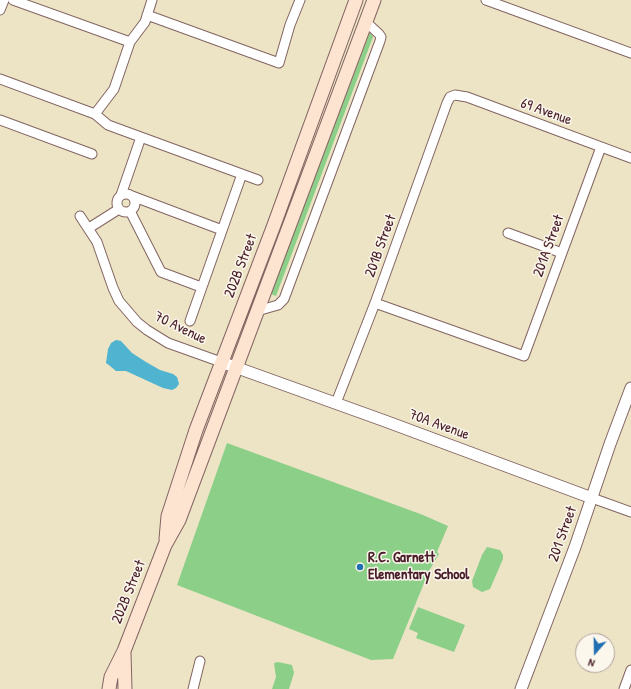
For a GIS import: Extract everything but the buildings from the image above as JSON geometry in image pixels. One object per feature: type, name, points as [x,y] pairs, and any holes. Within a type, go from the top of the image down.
[{"type":"main road","name":"202B Street","points":[[165,545],[168,516],[196,430],[274,225],[356,0]]},
{"type":"main road","name":"202B Street","points":[[109,689],[111,677],[124,651],[165,545],[179,520],[374,0]]},
{"type":"main road","name":"202B Street","points":[[124,651],[125,689]]},
{"type":"street","points":[[0,10],[4,0]]},
{"type":"street","points":[[13,0],[130,42]]},
{"type":"street","points":[[95,114],[114,89],[130,42],[145,22],[152,0]]},
{"type":"street","points":[[147,15],[279,63],[290,24],[300,0]]},
{"type":"street","points":[[486,0],[631,53]]},
{"type":"street","points":[[257,311],[278,305],[284,299],[380,41],[381,37],[379,34],[366,22]]},
{"type":"street","points":[[0,79],[95,114],[108,125],[258,180]]},
{"type":"street","name":"69 Avenue","points":[[450,97],[455,95],[467,97],[631,158]]},
{"type":"street","name":"201B Street","points":[[336,403],[375,303],[450,97]]},
{"type":"street","points":[[0,120],[92,154]]},
{"type":"street","points":[[132,196],[135,204],[130,211],[124,212],[119,209],[116,203],[121,195],[141,137]]},
{"type":"street","name":"201A Street","points":[[375,303],[524,356],[601,147]]},
{"type":"street","points":[[190,321],[242,174]]},
{"type":"street","points":[[121,195],[127,194],[222,230]]},
{"type":"street","points":[[89,228],[119,209]]},
{"type":"street","points":[[130,211],[161,272],[201,287]]},
{"type":"street","name":"70 Avenue","points":[[80,216],[97,242],[119,301],[137,322],[146,330],[168,343],[236,367]]},
{"type":"street","points":[[508,233],[562,253]]},
{"type":"street","name":"70A Avenue","points":[[236,367],[631,512]]},
{"type":"street","name":"201 Street","points":[[521,689],[631,388]]},
{"type":"street","points":[[193,689],[200,661]]},
{"type":"street","points":[[624,689],[631,670]]},
{"type":"green space","points":[[370,32],[373,37],[276,296],[271,294]]},
{"type":"green space","points":[[227,443],[423,515],[448,526],[437,552],[439,554],[429,571],[393,659],[371,660],[177,585]]},
{"type":"green space","points":[[487,547],[500,550],[503,555],[503,559],[490,589],[482,592],[473,587],[472,581],[482,555]]},
{"type":"green space","points":[[418,607],[465,625],[454,652],[416,638],[418,633],[409,629]]},
{"type":"green space","points":[[278,662],[292,665],[294,673],[289,689],[272,689],[276,677],[274,663]]},
{"type":"water","points":[[116,340],[121,341],[132,353],[146,362],[160,370],[173,374],[177,377],[179,384],[172,390],[163,388],[126,371],[116,371],[106,363],[108,349],[111,343]]},
{"type":"place","name":"R.C. Garnett Elementary School","points":[[360,567]]}]
